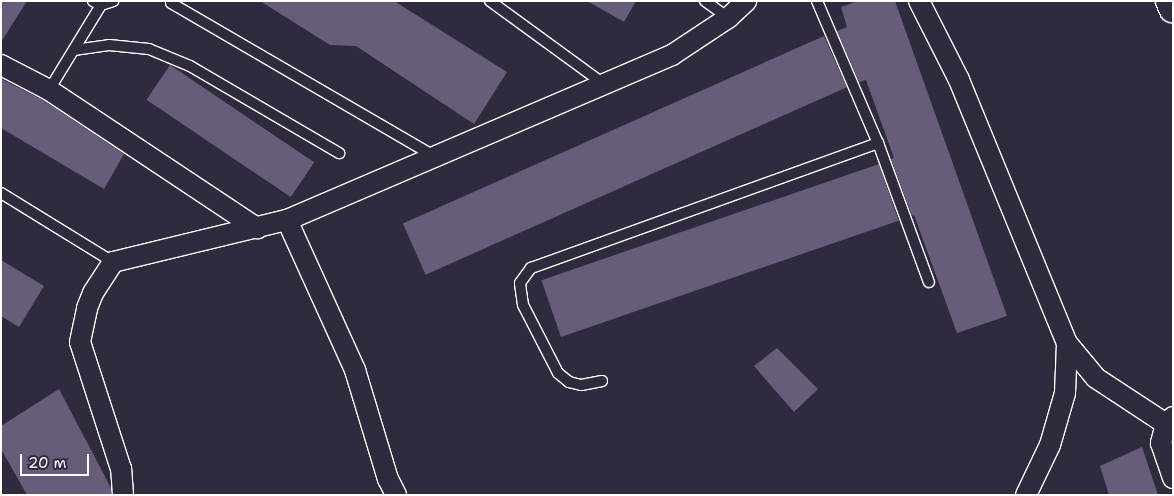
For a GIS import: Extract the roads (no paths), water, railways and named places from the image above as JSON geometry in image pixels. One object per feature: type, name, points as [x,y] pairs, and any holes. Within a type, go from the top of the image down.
[{"type":"main road","points":[[1170,1],[1173,8]]},
{"type":"street","points":[[123,495],[121,469],[80,342],[86,308],[93,293],[113,262],[287,220],[437,158],[672,55],[728,18],[746,1]]},
{"type":"street","points":[[918,1],[959,80],[1067,343],[1096,378],[1169,420],[1160,443],[1173,478]]},
{"type":"street","points":[[1,65],[49,90],[257,228]]},
{"type":"street","points":[[287,220],[355,370],[388,479],[396,495]]},
{"type":"street","points":[[1026,495],[1050,445],[1065,393],[1067,343]]},
{"type":"lane","points":[[49,90],[74,50],[97,3],[112,1]]},
{"type":"lane","points":[[490,1],[604,84]]},
{"type":"lane","points":[[705,1],[728,18]]},
{"type":"lane","points":[[817,1],[878,143],[929,282]]},
{"type":"lane","points":[[171,3],[437,158]]},
{"type":"lane","points":[[74,50],[109,44],[149,49],[190,66],[338,152]]},
{"type":"lane","points":[[602,380],[581,385],[569,382],[558,373],[523,305],[520,283],[531,268],[878,143]]},
{"type":"lane","points":[[1,193],[113,262]]}]
